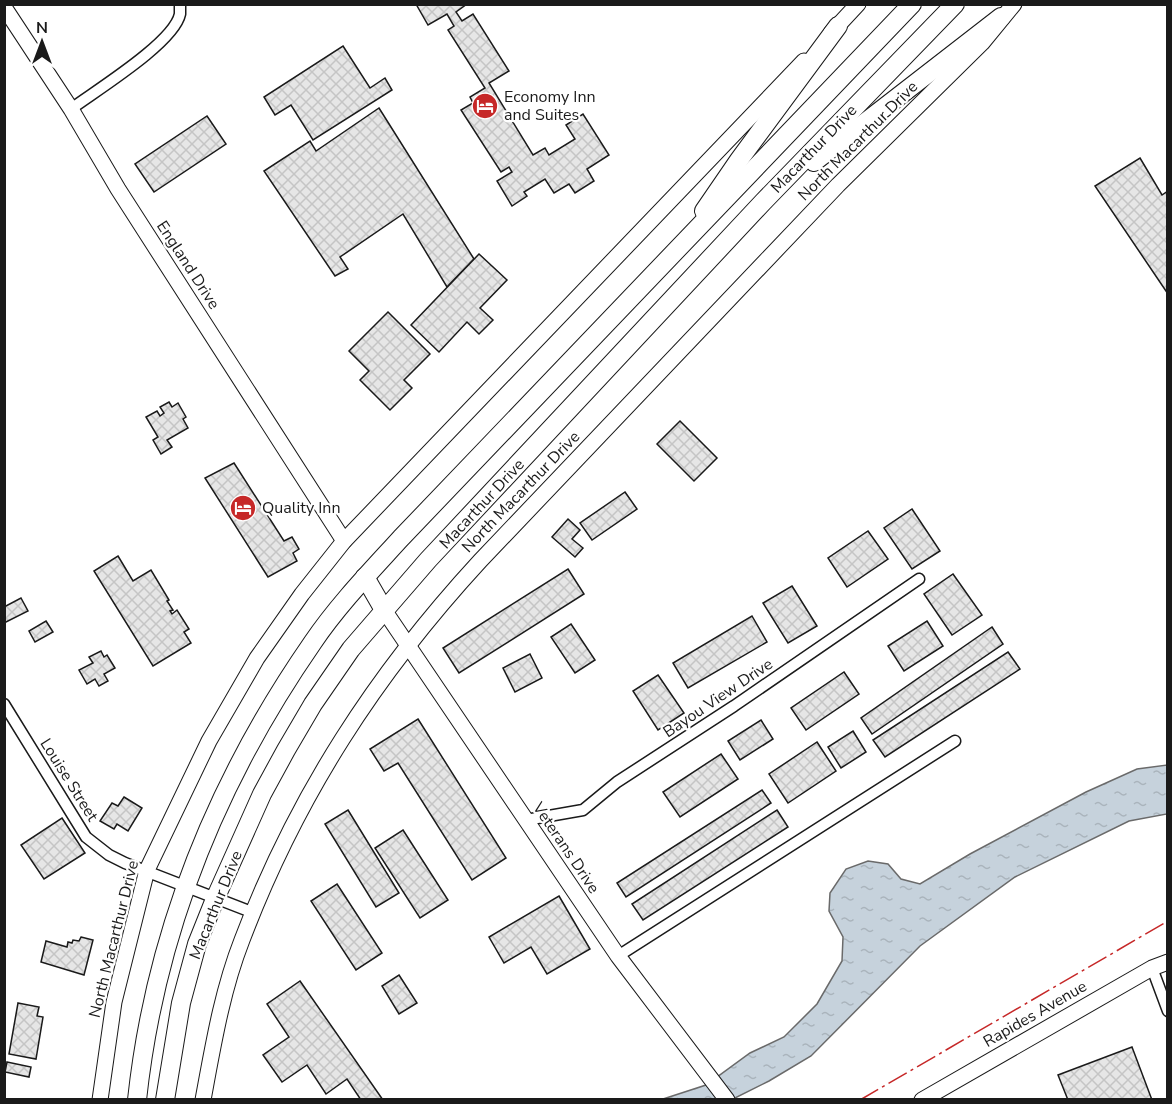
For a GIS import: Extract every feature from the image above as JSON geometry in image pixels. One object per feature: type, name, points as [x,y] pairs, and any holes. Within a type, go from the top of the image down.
[{"type":"highway","name":"Macarthur Drive","points":[[137,1100],[152,1002],[167,942],[185,885],[228,785],[268,713],[314,641],[365,577],[912,4]]},
{"type":"highway","name":"Macarthur Drive","points":[[165,1100],[181,1003],[197,944],[262,794],[286,750],[332,677],[384,610],[428,560],[763,202],[956,4]]},
{"type":"highway","points":[[763,202],[1007,11]]},
{"type":"highway","points":[[673,256],[739,160],[838,26]]},
{"type":"highway","points":[[365,577],[384,610]]},
{"type":"street","points":[[70,110],[160,43],[175,25],[180,15],[180,4]]},
{"type":"street","name":"North Macarthur Drive","points":[[100,1100],[114,1002],[147,870],[209,741],[257,658],[302,594],[344,541],[858,4]]},
{"type":"street","name":"England Drive","points":[[4,7],[344,541]]},
{"type":"street","name":"North Macarthur Drive","points":[[203,1100],[228,983],[242,940],[284,843],[354,718],[408,644],[440,604],[480,561],[838,185],[982,43],[1007,11]]},
{"type":"street","name":"Bayou View Drive","points":[[526,820],[583,810],[616,782],[734,706],[919,579]]},
{"type":"street","name":"Veterans Drive","points":[[384,610],[618,956],[728,1100]]},
{"type":"street","name":"Louise Street","points":[[4,704],[86,837],[109,855],[254,913]]},
{"type":"street","points":[[618,956],[955,741]]},
{"type":"street","name":"Rapides Avenue","points":[[922,1100],[1152,968],[1167,962]]},
{"type":"street","points":[[1152,968],[1167,1011]]},
{"type":"water","points":[[1167,765],[1167,814],[1129,821],[1015,877],[920,946],[811,1056],[733,1099],[660,1100],[706,1085],[750,1053],[784,1037],[817,1004],[842,961],[843,937],[829,911],[830,893],[846,869],[868,861],[888,864],[901,879],[920,884],[970,854],[1086,792],[1137,769]]},
{"type":"building","name":"Economy Inn and Suites","points":[[416,4],[467,4],[456,12],[462,21],[473,14],[509,71],[489,83],[533,155],[545,148],[549,155],[575,139],[566,125],[583,114],[609,155],[587,169],[594,181],[575,193],[569,184],[554,193],[545,179],[524,192],[527,196],[512,206],[497,181],[512,172],[509,167],[501,172],[461,110],[473,103],[470,97],[485,88],[448,30],[454,26],[447,14],[428,25]]},
{"type":"building","points":[[343,46],[370,88],[385,78],[392,90],[313,140],[291,105],[275,115],[264,97]]},
{"type":"building","points":[[379,108],[474,259],[447,287],[403,214],[340,257],[348,269],[335,276],[264,171],[310,141],[316,151]]},
{"type":"building","points":[[207,116],[226,144],[154,192],[135,164]]},
{"type":"building","points":[[1140,158],[1162,195],[1168,191],[1168,294],[1095,186]]},
{"type":"building","points":[[479,254],[507,280],[480,308],[493,320],[479,334],[467,322],[439,352],[411,325]]},
{"type":"building","points":[[388,312],[430,354],[404,380],[412,388],[390,410],[360,380],[369,371],[349,351]]},
{"type":"building","points":[[169,402],[172,407],[178,403],[186,417],[183,419],[188,428],[167,440],[172,447],[161,454],[153,440],[158,437],[146,417],[157,411],[160,416],[164,413],[160,407]]},
{"type":"building","points":[[680,421],[717,458],[694,481],[657,444]]},
{"type":"building","name":"Quality Inn","points":[[234,463],[284,541],[292,537],[299,549],[293,553],[297,561],[268,577],[205,478]]},
{"type":"building","points":[[625,492],[637,509],[592,540],[580,523]]},
{"type":"building","points":[[912,509],[940,551],[912,569],[884,528]]},
{"type":"building","points":[[568,519],[580,530],[572,539],[583,548],[575,557],[552,537]]},
{"type":"building","points":[[868,531],[888,559],[847,587],[828,558]]},
{"type":"building","points":[[118,556],[133,581],[151,570],[169,600],[167,601],[173,610],[170,611],[172,614],[177,610],[189,629],[184,632],[191,643],[153,666],[94,571]]},
{"type":"building","points":[[568,569],[584,594],[459,673],[443,648]]},
{"type":"building","points":[[953,574],[982,615],[952,635],[924,594]]},
{"type":"building","points":[[792,586],[817,626],[788,643],[763,603]]},
{"type":"building","points":[[21,598],[28,611],[4,623],[4,607]]},
{"type":"building","points":[[752,616],[767,642],[688,688],[673,663]]},
{"type":"building","points":[[46,621],[53,632],[35,642],[29,631]]},
{"type":"building","points":[[927,621],[943,646],[904,671],[888,646]]},
{"type":"building","points":[[571,624],[595,660],[575,673],[551,637]]},
{"type":"building","points":[[992,627],[1003,644],[872,734],[861,718]]},
{"type":"building","points":[[101,651],[104,657],[107,655],[115,668],[104,674],[108,681],[99,686],[95,679],[87,684],[79,670],[93,663],[89,657]]},
{"type":"building","points":[[1008,652],[1020,669],[885,757],[873,740]]},
{"type":"building","points":[[530,654],[542,678],[515,692],[503,668]]},
{"type":"building","points":[[844,672],[859,694],[806,730],[791,708]]},
{"type":"building","points":[[658,675],[684,713],[658,730],[633,691]]},
{"type":"building","points":[[418,719],[506,858],[472,880],[398,763],[384,771],[370,749]]},
{"type":"building","points":[[761,720],[773,739],[740,760],[728,741]]},
{"type":"building","points":[[853,731],[866,752],[841,768],[828,747]]},
{"type":"building","points":[[817,742],[836,771],[788,803],[769,774]]},
{"type":"building","points":[[721,754],[738,779],[680,817],[663,792]]},
{"type":"building","points":[[762,790],[771,803],[626,897],[617,883]]},
{"type":"building","points":[[124,797],[142,808],[128,831],[117,824],[114,829],[100,821],[112,803],[118,806]]},
{"type":"building","points":[[348,810],[399,893],[376,907],[325,824]]},
{"type":"building","points":[[777,810],[788,827],[643,920],[632,904]]},
{"type":"building","points":[[62,818],[85,853],[44,879],[21,845]]},
{"type":"building","points":[[403,830],[448,900],[420,918],[375,848]]},
{"type":"building","points":[[337,884],[382,953],[356,970],[311,901]]},
{"type":"building","points":[[559,896],[590,949],[547,974],[531,947],[504,963],[489,937]]},
{"type":"building","points":[[81,937],[93,940],[84,975],[41,962],[46,941],[67,947],[68,942],[79,941]]},
{"type":"building","points":[[399,975],[417,1003],[399,1014],[382,986]]},
{"type":"building","points":[[300,981],[383,1100],[361,1100],[347,1079],[326,1094],[307,1065],[282,1082],[263,1055],[289,1037],[267,1004]]},
{"type":"building","points":[[18,1003],[39,1007],[37,1016],[43,1017],[36,1059],[9,1054]]},
{"type":"building","points":[[1132,1047],[1152,1100],[1068,1100],[1058,1075]]},
{"type":"building","points":[[7,1062],[31,1067],[29,1077],[5,1072]]},
{"type":"power","points":[[860,1100],[1168,921]]},
{"type":"place","name":"Economy Inn and Suites","points":[[485,106]]},
{"type":"place","name":"Quality Inn","points":[[243,508]]}]
